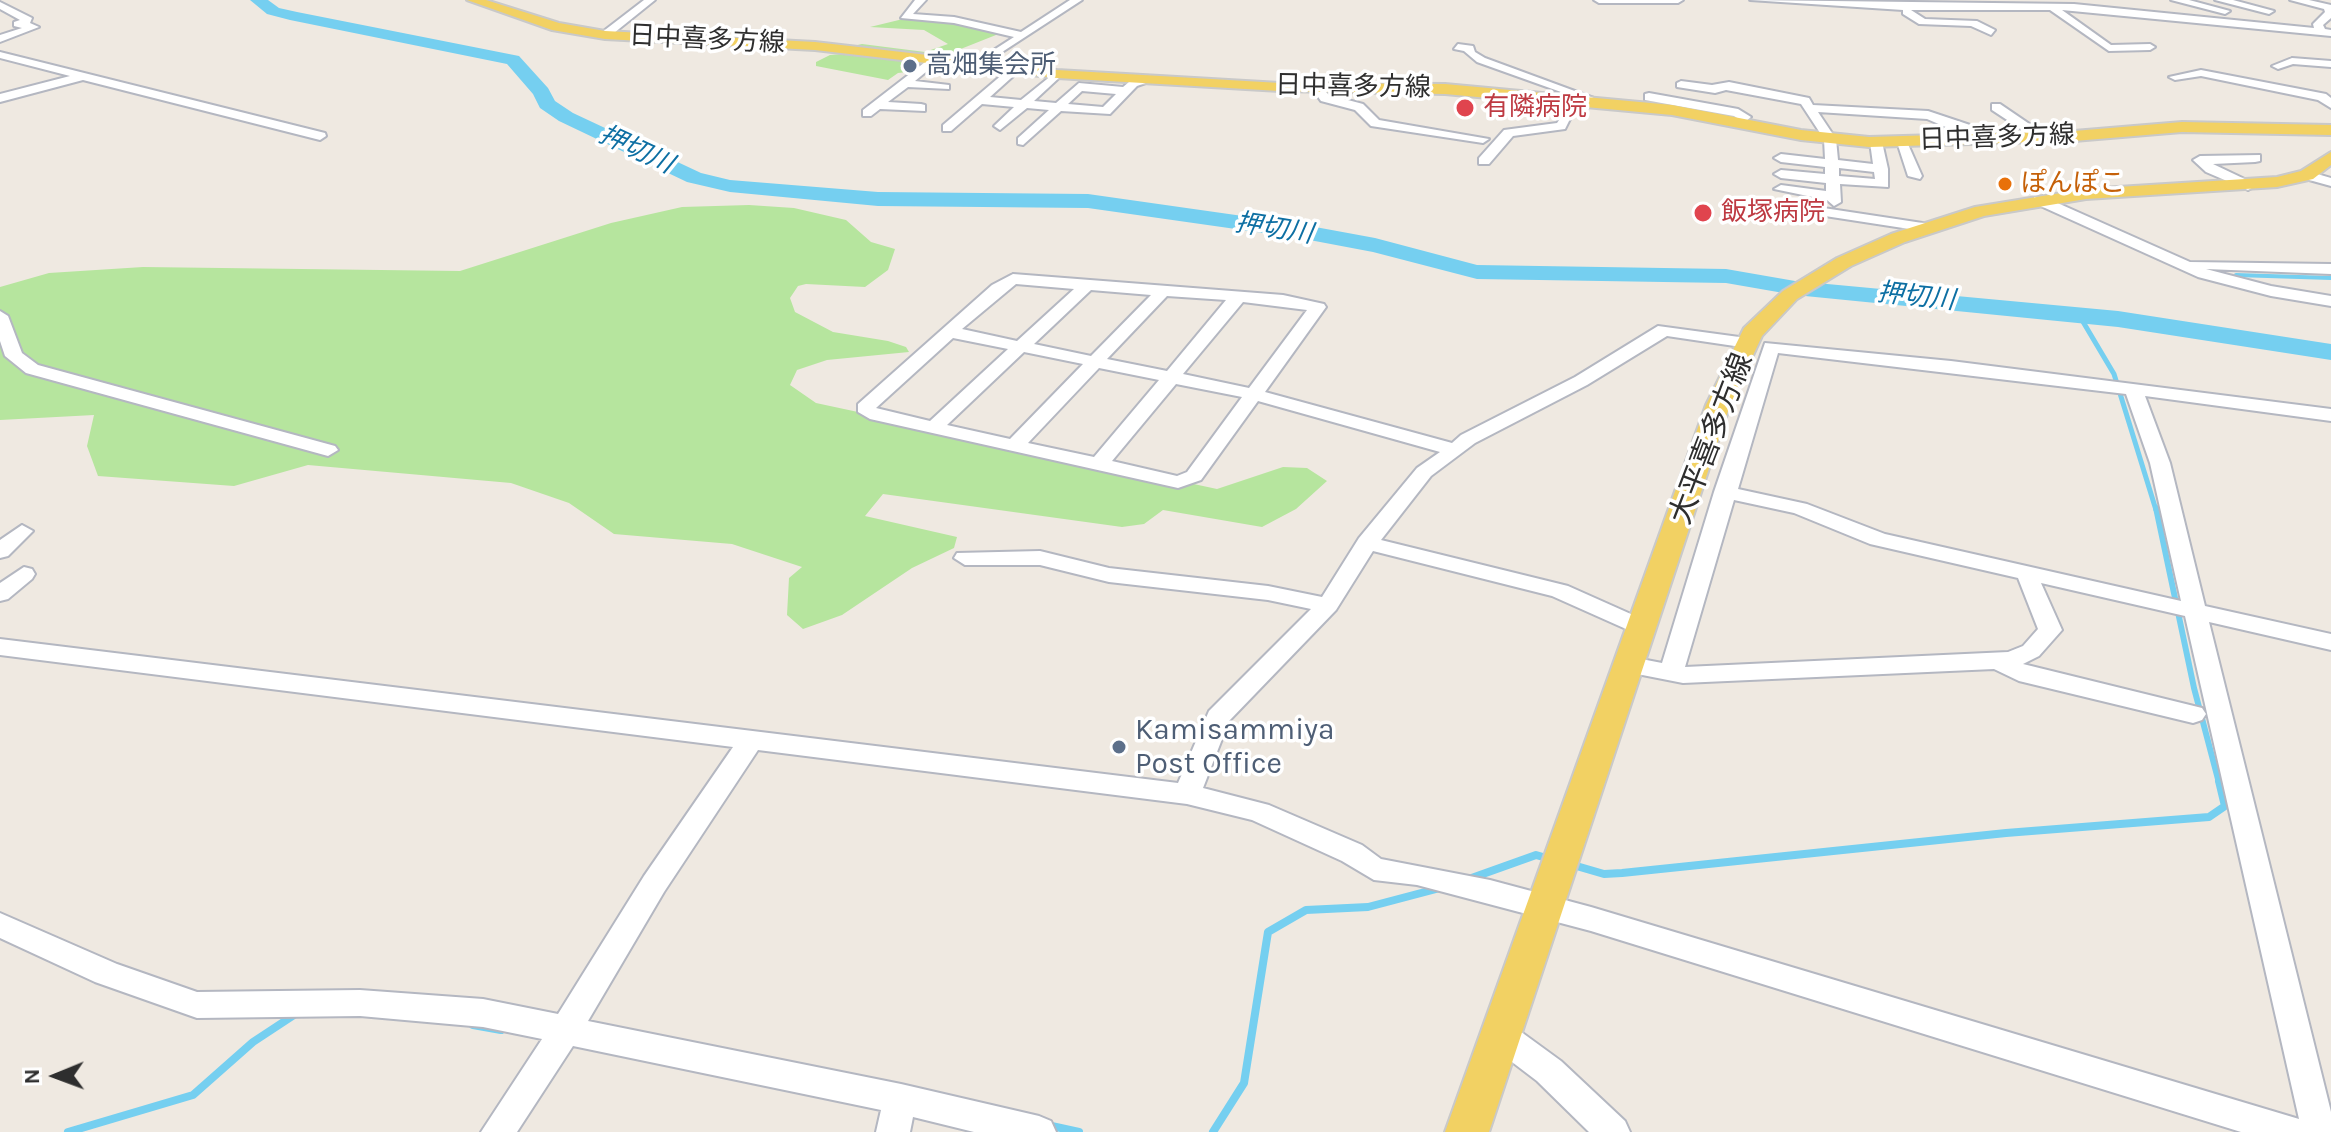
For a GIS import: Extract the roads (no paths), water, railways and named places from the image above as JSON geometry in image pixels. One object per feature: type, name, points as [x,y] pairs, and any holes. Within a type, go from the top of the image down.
[{"type":"main road","name":"日中喜多方線","points":[[473,0],[557,27],[605,35],[806,45],[1057,74],[1317,87],[1413,87],[1604,104],[1740,122],[1830,150],[1878,155],[1901,142],[1981,137],[2182,127],[2298,132],[2331,130]]},
{"type":"main road","name":"大平喜多方線","points":[[1467,1132],[1502,1036],[1543,906],[1631,665],[1718,405],[1750,338],[1790,295],[1844,262],[1981,211],[2039,200],[2112,192],[2248,186],[2307,175],[2331,157]]},
{"type":"street","points":[[605,35],[650,0]]},
{"type":"street","points":[[921,0],[905,16],[954,20],[1020,35]]},
{"type":"street","points":[[976,66],[1077,0]]},
{"type":"street","points":[[1599,0],[1678,0]]},
{"type":"street","points":[[1755,0],[1899,7],[2049,6],[2321,32]]},
{"type":"street","points":[[1972,0],[2004,6]]},
{"type":"street","points":[[2220,0],[2269,11]]},
{"type":"street","points":[[2265,0],[2328,7],[2330,13],[2318,24],[2321,32]]},
{"type":"street","points":[[2187,1],[2321,32]]},
{"type":"street","points":[[0,5],[28,20],[18,24],[34,27],[0,39]]},
{"type":"street","points":[[2049,6],[2071,17],[2109,48],[2150,47]]},
{"type":"street","points":[[1899,7],[1923,22],[1973,23],[1991,32]]},
{"type":"street","points":[[2242,25],[2274,42]]},
{"type":"street","points":[[2065,35],[2092,37]]},
{"type":"street","points":[[1458,47],[1469,48],[1469,53],[1481,60],[1604,104]]},
{"type":"street","points":[[0,55],[320,136]]},
{"type":"street","points":[[921,108],[872,109],[933,61]]},
{"type":"street","points":[[2278,66],[2292,61],[2331,64]]},
{"type":"street","points":[[2205,74],[2224,64]]},
{"type":"street","points":[[947,128],[1014,70]]},
{"type":"street","points":[[1000,126],[1028,104],[1057,74]]},
{"type":"street","points":[[2175,77],[2205,74],[2322,97],[2331,104]]},
{"type":"street","points":[[0,98],[83,76]]},
{"type":"street","points":[[981,100],[1106,111],[1133,84],[1151,79]]},
{"type":"street","points":[[905,83],[945,87]]},
{"type":"street","points":[[1681,85],[1715,89],[1723,86],[1804,100],[1830,150],[1831,179],[1833,199],[1781,181],[1831,179],[1883,184],[1878,155],[1830,150],[1781,150]]},
{"type":"street","points":[[1023,141],[1079,87],[1124,91]]},
{"type":"street","points":[[1317,87],[1325,98],[1359,107],[1375,123],[1483,139]]},
{"type":"street","points":[[1649,97],[1738,113],[1745,117],[1740,122]]},
{"type":"street","points":[[1484,161],[1508,134],[1558,128],[1575,101]]},
{"type":"street","points":[[1996,107],[2041,136]]},
{"type":"street","points":[[1810,108],[1928,115],[1966,128],[1981,137]]},
{"type":"street","points":[[1508,134],[1555,141]]},
{"type":"street","points":[[1901,142],[1915,176]]},
{"type":"street","points":[[2248,186],[2211,169],[2200,160],[2255,158]]},
{"type":"street","points":[[2307,175],[2331,182]]},
{"type":"street","points":[[2039,200],[2179,265],[2235,283],[2331,301]]},
{"type":"street","points":[[1817,211],[1929,228]]},
{"type":"street","points":[[2179,265],[2331,269]]},
{"type":"street","points":[[1013,279],[1086,286],[1310,303],[1318,307],[1194,476],[1178,482],[870,413],[865,408],[1013,279]]},
{"type":"street","points":[[935,426],[1086,286]]},
{"type":"street","points":[[1016,444],[1162,292]]},
{"type":"street","points":[[1100,463],[1238,297]]},
{"type":"street","points":[[0,316],[14,356],[32,369],[328,450]]},
{"type":"street","points":[[1187,794],[1218,717],[1328,605],[1367,543],[1424,472],[1468,439],[1632,353],[1664,330],[1750,338]]},
{"type":"street","points":[[950,332],[1253,394],[1456,450]]},
{"type":"street","points":[[1671,672],[1771,347],[2331,415]]},
{"type":"street","points":[[2133,389],[2160,463],[2319,1132]]},
{"type":"street","points":[[1724,492],[1800,508],[1878,539],[2331,642]]},
{"type":"street","points":[[0,551],[22,531]]},
{"type":"street","points":[[1367,543],[1560,591],[1643,628]]},
{"type":"street","points":[[965,558],[1040,558],[1109,575],[1268,593],[1328,605]]},
{"type":"street","points":[[1631,665],[1683,675],[1999,661],[2031,651],[2050,630],[2030,585],[2028,571]]},
{"type":"street","points":[[0,594],[24,574]]},
{"type":"street","points":[[0,647],[1187,794],[1259,812],[1352,853],[1374,869],[1417,874],[1543,906],[2292,1132]]},
{"type":"street","points":[[1999,661],[2019,673],[2193,714]]},
{"type":"street","points":[[498,1132],[565,1031],[654,884],[750,742]]},
{"type":"street","points":[[0,925],[106,973],[197,1005],[424,1005],[483,1013],[901,1099],[1039,1132]]},
{"type":"street","points":[[1502,1036],[1549,1071],[1613,1132]]},
{"type":"street","points":[[893,1132],[901,1099]]},
{"type":"waterway","name":"押切川","points":[[258,0],[273,11],[296,17],[415,38],[513,60],[542,92],[547,104],[566,117],[694,178],[730,186],[878,199],[1088,201],[1299,231],[1375,245],[1477,272],[1726,276],[1795,288],[2118,319],[2331,352]]},
{"type":"waterway","points":[[2236,275],[2331,278]]},
{"type":"waterway","points":[[2079,315],[2114,374],[2156,510]]},
{"type":"waterway","points":[[2156,508],[2194,688],[2219,783]]},
{"type":"waterway","points":[[1573,865],[1604,874],[1622,873],[2006,833],[2209,817],[2225,806],[2219,781]]},
{"type":"waterway","points":[[1466,880],[1536,855],[1550,859]]},
{"type":"waterway","points":[[1213,1132],[1244,1083],[1268,932],[1306,910],[1368,907],[1440,888]]},
{"type":"waterway","points":[[68,1132],[193,1095],[253,1042],[294,1015]]},
{"type":"waterway","points":[[473,1025],[501,1030]]},
{"type":"waterway","points":[[1047,1125],[1079,1132]]},
{"type":"place","name":"高畑集会所","points":[[910,66]]},
{"type":"place","name":"有隣病院","points":[[1465,108]]},
{"type":"place","name":"ぽんぽこ","points":[[2005,184]]},
{"type":"place","name":"飯塚病院","points":[[1703,213]]},
{"type":"place","name":"Kamisammiya Post Office","points":[[1119,747]]}]
